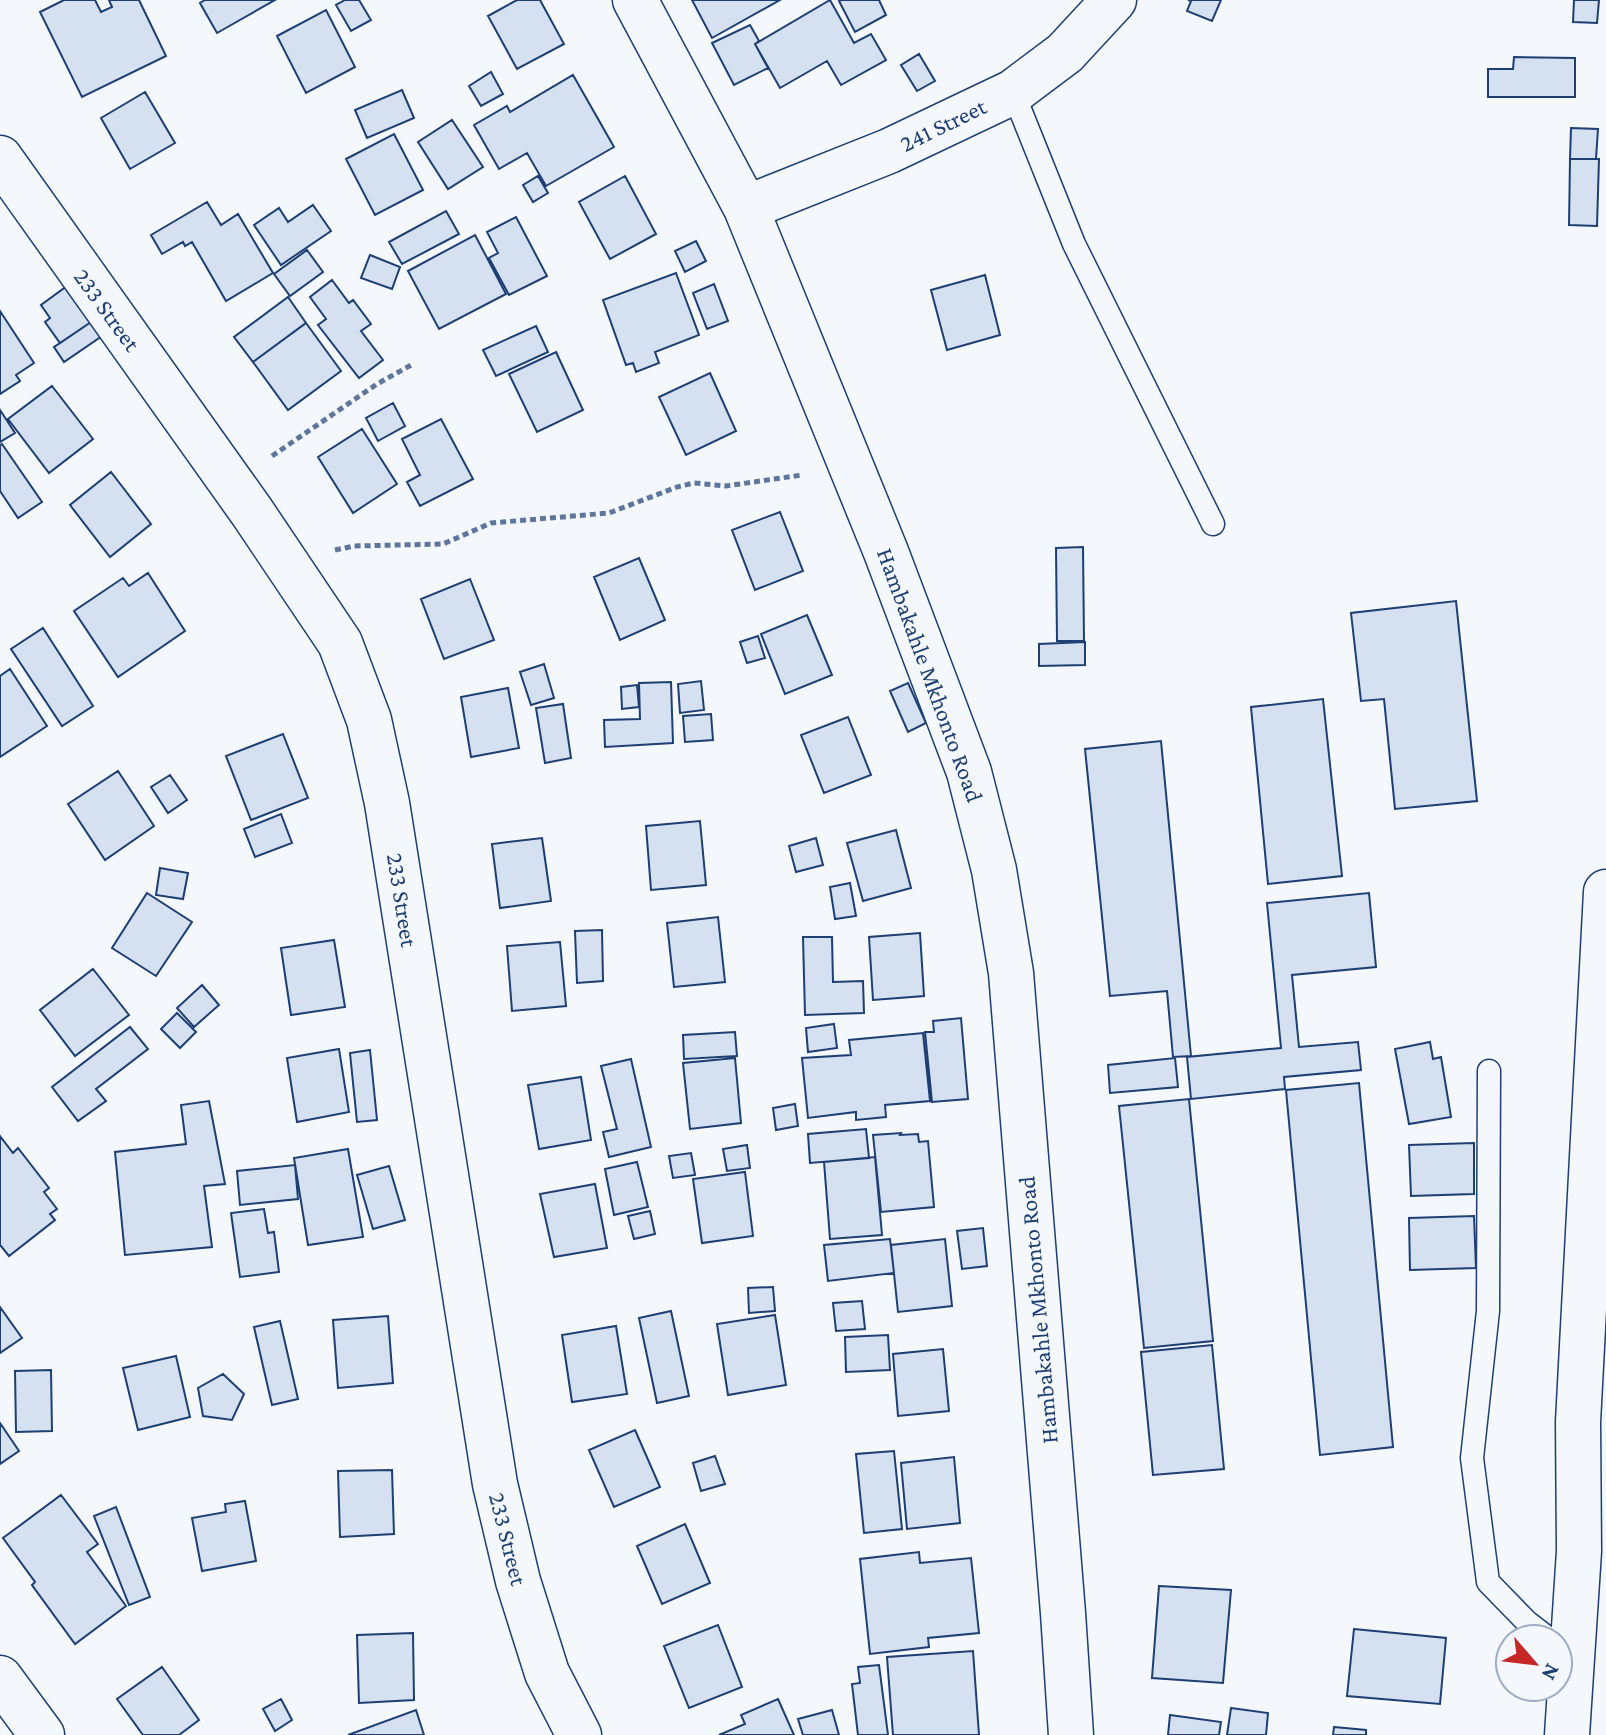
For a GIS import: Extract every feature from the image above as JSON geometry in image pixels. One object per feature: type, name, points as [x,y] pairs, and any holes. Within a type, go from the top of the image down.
[{"type":"street","name":"Hambakahle Mkhonto Road","points":[[635,0],[746,208],[850,464],[969,772],[994,870],[1011,973],[1071,1735]]},
{"type":"street","name":"241 Street","points":[[746,208],[889,151],[1013,92],[1065,53],[1114,0]]},
{"type":"street","name":"233 Street","points":[[0,158],[231,483],[340,643],[369,720],[387,803],[495,1484],[518,1581],[547,1673],[579,1735]]},
{"type":"street","points":[[1565,1623],[1579,1551],[1578,1422],[1606,892]]},
{"type":"street","points":[[0,1678],[42,1735]]},
{"type":"street","points":[[1564,1703],[1567,1735]]},
{"type":"lane","points":[[1013,92],[1074,244],[1213,524]]},
{"type":"lane","points":[[1489,1071],[1488,1311],[1472,1458],[1488,1582],[1528,1623]]},
{"type":"path","points":[[231,483],[377,384],[413,364]]},
{"type":"path","points":[[291,570],[328,551],[443,544],[491,523],[609,513],[694,483],[726,486],[804,475],[850,464]]},
{"type":"building","points":[[64,0],[95,0],[101,12],[112,7],[109,0],[139,0],[166,56],[82,97],[40,12]]},
{"type":"building","points":[[205,0],[275,0],[217,33],[200,3]]},
{"type":"building","points":[[345,0],[359,0],[371,20],[351,31],[336,5]]},
{"type":"building","points":[[517,0],[540,0],[564,44],[517,69],[488,16]]},
{"type":"building","points":[[692,0],[780,0],[712,38]]},
{"type":"building","points":[[830,0],[854,43],[871,34],[886,60],[841,85],[827,61],[780,88],[755,44]]},
{"type":"building","points":[[879,0],[886,15],[855,32],[839,1]]},
{"type":"building","points":[[1188,0],[1221,0],[1212,21],[1187,11],[1191,1]]},
{"type":"building","points":[[1574,0],[1599,0],[1597,23],[1573,22]]},
{"type":"building","points":[[326,10],[355,67],[306,93],[277,36]]},
{"type":"building","points":[[750,25],[759,41],[755,44],[768,68],[734,85],[712,43]]},
{"type":"building","points":[[919,54],[935,81],[917,91],[901,65]]},
{"type":"building","points":[[1514,57],[1575,58],[1575,97],[1488,97],[1488,69],[1513,69]]},
{"type":"building","points":[[491,72],[503,94],[481,106],[469,86]]},
{"type":"building","points":[[573,75],[614,147],[546,186],[527,153],[499,169],[474,125],[507,106],[510,112]]},
{"type":"building","points":[[402,90],[414,118],[367,138],[355,110]]},
{"type":"building","points":[[145,92],[175,143],[130,169],[101,118]]},
{"type":"building","points":[[452,120],[483,167],[448,189],[418,142]]},
{"type":"building","points":[[1571,128],[1598,129],[1596,159],[1570,159]]},
{"type":"building","points":[[394,134],[423,190],[375,215],[346,159]]},
{"type":"building","points":[[1570,159],[1599,159],[1597,226],[1569,225]]},
{"type":"building","points":[[538,176],[548,193],[533,202],[523,185]]},
{"type":"building","points":[[625,176],[656,234],[610,259],[579,202]]},
{"type":"building","points":[[207,202],[221,225],[238,214],[273,273],[226,301],[192,242],[185,246],[183,242],[162,254],[151,235]]},
{"type":"building","points":[[313,205],[331,231],[281,265],[254,225],[279,208],[288,222]]},
{"type":"building","points":[[446,211],[459,234],[402,264],[389,242]]},
{"type":"building","points":[[516,217],[547,276],[509,295],[489,258],[498,253],[487,232]]},
{"type":"building","points":[[475,235],[506,294],[439,329],[408,271]]},
{"type":"building","points":[[696,241],[706,261],[685,272],[675,251]]},
{"type":"building","points":[[307,250],[323,272],[290,296],[274,274]]},
{"type":"building","points":[[370,255],[400,267],[392,289],[361,278]]},
{"type":"building","points":[[676,273],[699,335],[655,352],[659,363],[636,372],[633,363],[626,365],[603,300]]},
{"type":"building","points":[[985,275],[1000,335],[947,350],[931,290]]},
{"type":"building","points":[[332,280],[349,303],[353,300],[371,324],[361,331],[383,360],[359,378],[318,325],[326,319],[310,297]]},
{"type":"building","points":[[714,284],[728,321],[707,329],[693,293]]},
{"type":"building","points":[[67,286],[91,322],[60,343],[45,322],[50,318],[41,305]]},
{"type":"building","points":[[288,297],[306,323],[253,362],[234,337]]},
{"type":"building","points":[[0,311],[34,363],[16,375],[20,381],[0,394]]},
{"type":"building","points":[[91,322],[102,336],[64,362],[54,347]]},
{"type":"building","points":[[306,323],[341,371],[288,410],[253,362]]},
{"type":"building","points":[[536,326],[548,352],[496,376],[483,350]]},
{"type":"building","points":[[556,352],[583,410],[537,432],[509,374]]},
{"type":"building","points":[[710,373],[736,431],[686,455],[659,397]]},
{"type":"building","points":[[52,386],[93,439],[49,473],[8,419]]},
{"type":"building","points":[[393,403],[405,426],[378,441],[366,418]]},
{"type":"building","points":[[0,410],[15,433],[0,442]]},
{"type":"building","points":[[441,419],[473,479],[420,506],[407,482],[420,475],[402,439]]},
{"type":"building","points":[[362,429],[397,484],[353,513],[318,457]]},
{"type":"building","points":[[2,444],[42,502],[18,518],[0,491]]},
{"type":"building","points":[[111,472],[151,524],[110,557],[70,505]]},
{"type":"building","points":[[780,512],[803,571],[755,590],[732,530]]},
{"type":"building","points":[[1083,547],[1084,641],[1057,641],[1056,548]]},
{"type":"building","points":[[639,558],[665,620],[620,640],[594,577]]},
{"type":"building","points":[[148,573],[185,631],[118,677],[74,611],[123,578],[129,586]]},
{"type":"building","points":[[470,579],[494,640],[444,659],[421,599]]},
{"type":"building","points":[[1456,601],[1477,801],[1395,809],[1384,699],[1361,701],[1351,613]]},
{"type":"building","points":[[807,615],[832,675],[785,694],[761,634]]},
{"type":"building","points":[[43,628],[93,706],[62,726],[11,649]]},
{"type":"building","points":[[758,636],[765,658],[747,663],[740,642]]},
{"type":"building","points":[[1085,642],[1085,665],[1039,666],[1039,644]]},
{"type":"building","points":[[544,664],[554,698],[531,705],[520,672]]},
{"type":"building","points":[[10,669],[47,726],[0,757],[0,676]]},
{"type":"building","points":[[701,681],[704,710],[680,713],[678,684]]},
{"type":"building","points":[[671,682],[673,743],[605,747],[604,720],[640,719],[639,683]]},
{"type":"building","points":[[908,683],[926,723],[908,732],[890,691]]},
{"type":"building","points":[[637,685],[639,707],[622,709],[621,687]]},
{"type":"building","points":[[508,688],[519,748],[471,757],[461,697]]},
{"type":"building","points":[[1323,699],[1342,876],[1268,884],[1251,707]]},
{"type":"building","points":[[563,704],[571,758],[545,763],[536,708]]},
{"type":"building","points":[[711,714],[713,740],[685,742],[683,716]]},
{"type":"building","points":[[848,717],[871,775],[824,793],[801,735]]},
{"type":"building","points":[[283,734],[308,798],[251,820],[226,756]]},
{"type":"building","points":[[1161,741],[1191,1056],[1173,1057],[1167,991],[1110,996],[1085,749]]},
{"type":"building","points":[[118,771],[154,826],[105,860],[68,804]]},
{"type":"building","points":[[170,775],[187,800],[168,813],[151,787]]},
{"type":"building","points":[[281,814],[292,843],[255,857],[244,829]]},
{"type":"building","points":[[700,821],[706,885],[651,890],[646,826]]},
{"type":"building","points":[[896,830],[911,888],[863,901],[847,843]]},
{"type":"building","points":[[542,838],[551,901],[500,908],[492,844]]},
{"type":"building","points":[[816,838],[823,865],[796,872],[789,846]]},
{"type":"building","points":[[160,868],[188,873],[183,899],[156,895]]},
{"type":"building","points":[[850,883],[856,916],[835,919],[830,887]]},
{"type":"building","points":[[147,893],[192,922],[156,976],[112,948]]},
{"type":"building","points":[[1369,893],[1376,967],[1292,975],[1299,1047],[1358,1042],[1361,1070],[1284,1077],[1285,1089],[1191,1099],[1187,1057],[1281,1048],[1267,903]]},
{"type":"building","points":[[718,917],[725,982],[674,987],[667,923]]},
{"type":"building","points":[[602,930],[603,981],[577,983],[575,931]]},
{"type":"building","points":[[920,933],[924,996],[873,1000],[869,937]]},
{"type":"building","points":[[803,937],[832,937],[833,982],[863,981],[864,1013],[805,1015]]},
{"type":"building","points":[[334,940],[345,1007],[291,1015],[281,948]]},
{"type":"building","points":[[560,942],[566,1006],[512,1011],[507,946]]},
{"type":"building","points":[[93,969],[129,1015],[75,1056],[40,1010]]},
{"type":"building","points":[[202,985],[219,1005],[194,1027],[177,1008]]},
{"type":"building","points":[[177,1013],[196,1032],[180,1048],[161,1029]]},
{"type":"building","points":[[961,1018],[968,1099],[932,1102],[925,1032],[934,1032],[933,1021]]},
{"type":"building","points":[[834,1024],[837,1048],[808,1052],[806,1028]]},
{"type":"building","points":[[130,1027],[148,1049],[96,1089],[106,1101],[78,1121],[52,1087]]},
{"type":"building","points":[[735,1032],[737,1056],[684,1059],[683,1035]]},
{"type":"building","points":[[923,1033],[930,1101],[885,1105],[886,1117],[856,1120],[856,1112],[808,1118],[802,1058],[851,1055],[849,1040]]},
{"type":"building","points":[[1430,1042],[1433,1059],[1441,1057],[1451,1117],[1409,1124],[1395,1049]]},
{"type":"building","points":[[339,1049],[349,1112],[297,1122],[287,1058]]},
{"type":"building","points":[[370,1050],[377,1120],[357,1122],[350,1053]]},
{"type":"building","points":[[735,1058],[741,1123],[690,1129],[683,1063]]},
{"type":"building","points":[[1175,1058],[1178,1087],[1110,1093],[1108,1065]]},
{"type":"building","points":[[631,1059],[651,1147],[609,1157],[603,1132],[617,1129],[601,1066]]},
{"type":"building","points":[[581,1077],[591,1140],[539,1149],[528,1085]]},
{"type":"building","points":[[1359,1083],[1393,1447],[1320,1455],[1286,1090]]},
{"type":"building","points":[[1189,1099],[1213,1341],[1144,1348],[1119,1106]]},
{"type":"building","points":[[209,1101],[225,1184],[204,1186],[212,1247],[125,1255],[115,1152],[186,1144],[181,1105]]},
{"type":"building","points":[[795,1104],[798,1126],[776,1130],[773,1108]]},
{"type":"building","points":[[866,1129],[869,1158],[810,1163],[808,1134]]},
{"type":"building","points":[[918,1134],[919,1142],[928,1141],[934,1207],[881,1212],[873,1135]]},
{"type":"building","points":[[0,1136],[13,1153],[18,1148],[49,1188],[44,1192],[57,1209],[50,1214],[55,1220],[9,1256],[0,1245]]},
{"type":"building","points":[[1474,1143],[1474,1194],[1411,1196],[1409,1145]]},
{"type":"building","points":[[747,1145],[750,1168],[727,1171],[723,1149]]},
{"type":"building","points":[[348,1149],[363,1237],[308,1245],[294,1158]]},
{"type":"building","points":[[691,1153],[695,1175],[673,1178],[669,1156]]},
{"type":"building","points":[[875,1157],[882,1235],[830,1239],[824,1162]]},
{"type":"building","points":[[637,1162],[648,1207],[614,1215],[605,1169]]},
{"type":"building","points":[[295,1165],[298,1199],[240,1205],[237,1171]]},
{"type":"building","points":[[389,1166],[405,1220],[373,1229],[357,1175]]},
{"type":"building","points":[[745,1172],[753,1236],[702,1243],[693,1179]]},
{"type":"building","points":[[595,1184],[607,1248],[554,1257],[540,1194]]},
{"type":"building","points":[[264,1209],[268,1233],[274,1232],[279,1272],[240,1277],[231,1213]]},
{"type":"building","points":[[650,1211],[655,1234],[634,1239],[628,1216]]},
{"type":"building","points":[[1474,1216],[1476,1268],[1410,1270],[1409,1218]]},
{"type":"building","points":[[983,1228],[987,1266],[962,1269],[957,1231]]},
{"type":"building","points":[[890,1239],[894,1273],[828,1281],[824,1245]]},
{"type":"building","points":[[945,1239],[952,1306],[898,1312],[891,1245]]},
{"type":"building","points":[[773,1287],[775,1311],[749,1313],[748,1288]]},
{"type":"building","points":[[862,1301],[865,1329],[836,1331],[833,1303]]},
{"type":"building","points":[[0,1307],[22,1338],[0,1353]]},
{"type":"building","points":[[671,1311],[689,1396],[657,1403],[639,1318]]},
{"type":"building","points":[[775,1315],[786,1385],[728,1395],[717,1324]]},
{"type":"building","points":[[388,1316],[393,1383],[338,1388],[333,1320]]},
{"type":"building","points":[[280,1321],[298,1399],[272,1405],[254,1327]]},
{"type":"building","points":[[616,1326],[627,1394],[572,1402],[562,1335]]},
{"type":"building","points":[[888,1335],[890,1370],[846,1372],[845,1337]]},
{"type":"building","points":[[1212,1345],[1224,1469],[1153,1475],[1141,1352]]},
{"type":"building","points":[[943,1349],[949,1411],[898,1416],[893,1354]]},
{"type":"building","points":[[176,1356],[190,1417],[138,1430],[123,1368]]},
{"type":"building","points":[[51,1370],[52,1431],[16,1432],[15,1371]]},
{"type":"building","points":[[223,1374],[244,1394],[232,1420],[203,1416],[198,1388]]},
{"type":"building","points":[[0,1423],[19,1451],[0,1464]]},
{"type":"building","points":[[635,1430],[660,1487],[614,1507],[589,1450]]},
{"type":"building","points":[[894,1451],[902,1529],[864,1533],[856,1454]]},
{"type":"building","points":[[715,1456],[725,1484],[701,1491],[693,1463]]},
{"type":"building","points":[[954,1457],[960,1523],[907,1529],[901,1463]]},
{"type":"building","points":[[392,1470],[394,1534],[340,1537],[338,1471]]},
{"type":"building","points":[[61,1495],[98,1544],[87,1552],[126,1606],[75,1644],[32,1585],[35,1582],[3,1538]]},
{"type":"building","points":[[245,1501],[256,1561],[202,1571],[192,1518],[226,1512],[225,1504]]},
{"type":"building","points":[[116,1507],[150,1597],[129,1605],[94,1516]]},
{"type":"building","points":[[685,1524],[710,1583],[662,1604],[637,1546]]},
{"type":"building","points":[[919,1552],[920,1563],[971,1558],[979,1633],[928,1638],[929,1647],[870,1654],[860,1559]]},
{"type":"building","points":[[1159,1586],[1231,1590],[1223,1683],[1152,1678]]},
{"type":"building","points":[[718,1625],[742,1687],[689,1708],[664,1646]]},
{"type":"building","points":[[1354,1629],[1446,1638],[1440,1704],[1347,1696]]},
{"type":"building","points":[[413,1633],[414,1700],[359,1703],[357,1635]]},
{"type":"building","points":[[973,1651],[979,1735],[893,1735],[887,1657]]},
{"type":"building","points":[[879,1665],[888,1735],[858,1735],[852,1684],[860,1683],[858,1667]]},
{"type":"building","points":[[162,1667],[199,1720],[179,1735],[143,1735],[117,1699]]},
{"type":"building","points":[[281,1699],[292,1720],[275,1731],[263,1709]]},
{"type":"building","points":[[778,1699],[794,1735],[719,1735],[745,1724],[741,1715]]},
{"type":"building","points":[[1231,1708],[1268,1713],[1266,1735],[1227,1735]]},
{"type":"building","points":[[416,1710],[424,1735],[348,1735]]},
{"type":"building","points":[[832,1710],[839,1735],[803,1735],[798,1719]]},
{"type":"building","points":[[1170,1715],[1221,1722],[1219,1735],[1168,1735]]},
{"type":"building","points":[[1334,1727],[1366,1730],[1366,1735],[1333,1735]]}]
